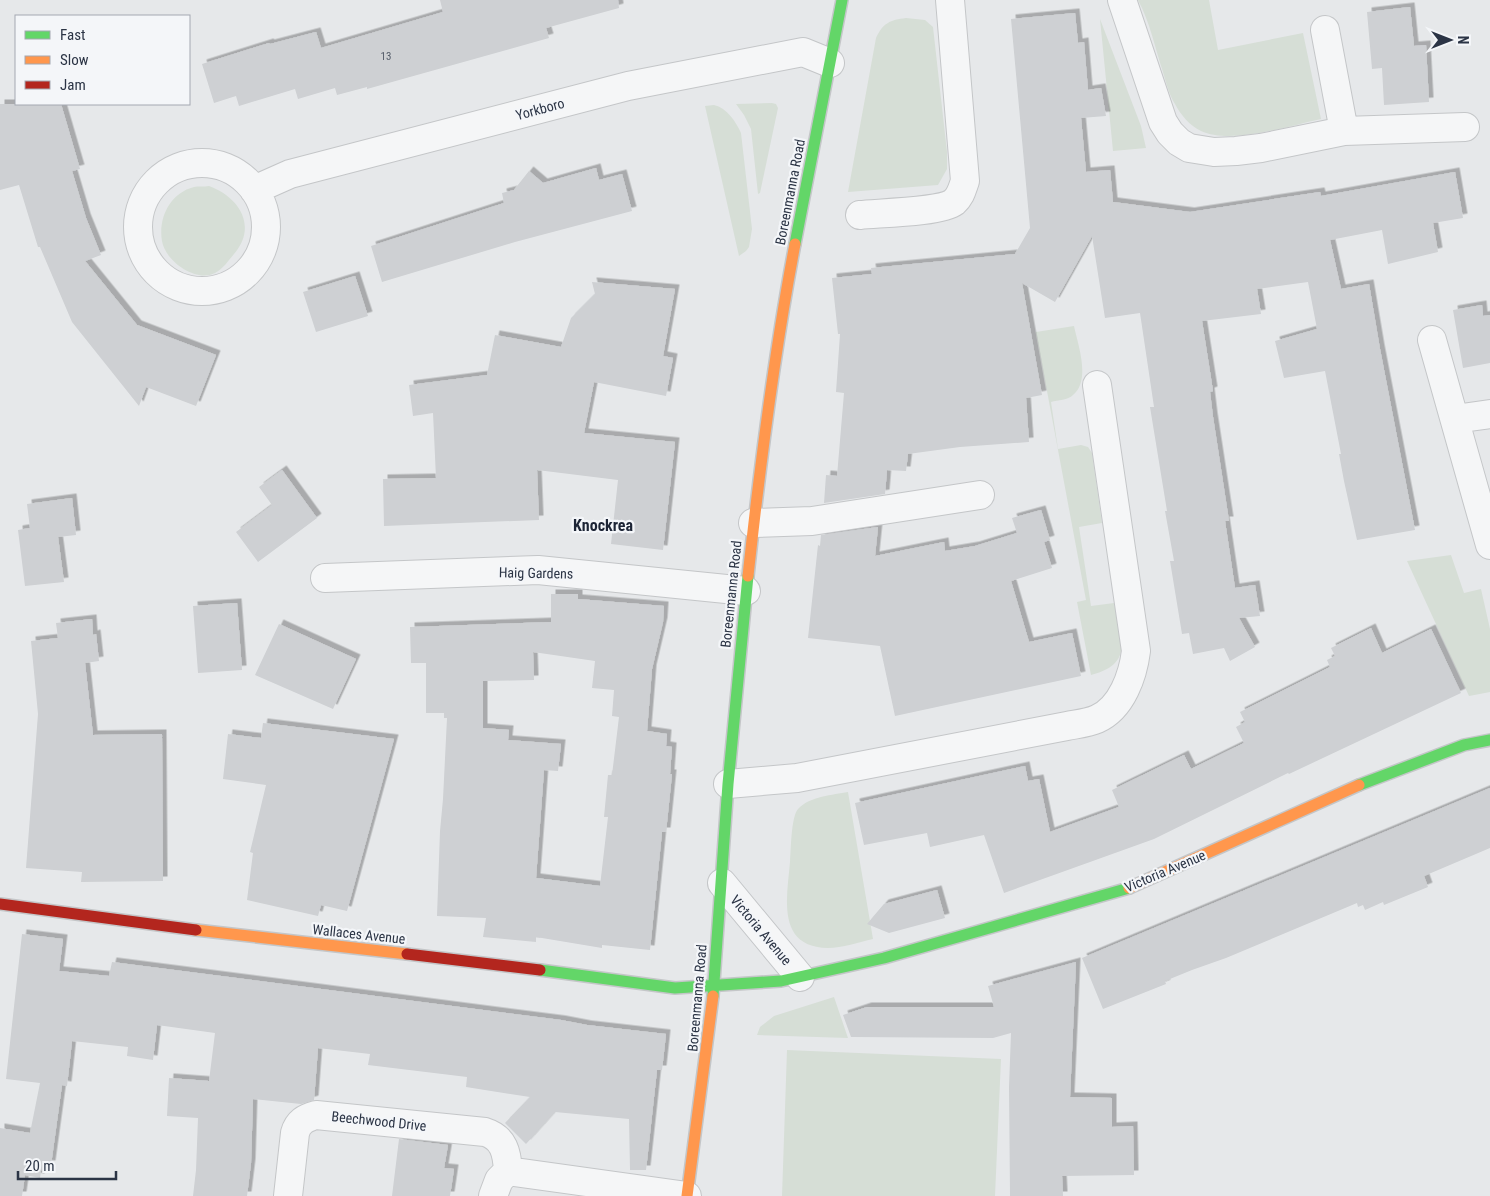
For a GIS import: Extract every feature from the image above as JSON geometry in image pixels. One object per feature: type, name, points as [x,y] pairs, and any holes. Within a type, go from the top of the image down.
[{"type":"street","name":"Boreenmanna Road","points":[[687,1196],[714,985],[728,784],[753,523],[768,402],[784,303],[842,0]]},
{"type":"street","points":[[860,215],[941,208],[953,202],[961,195],[965,181],[950,0]]},
{"type":"street","points":[[1122,0],[1163,122],[1178,142],[1189,148],[1214,152],[1236,151],[1344,131],[1465,127]]},
{"type":"street","points":[[1325,30],[1344,131]]},
{"type":"street","name":"Yorkboro","points":[[254,190],[290,174],[628,86],[802,52],[830,63]]},
{"type":"street","points":[[200,163],[221,166],[239,175],[254,190],[263,209],[266,230],[261,251],[250,269],[234,282],[214,290],[194,291],[173,284],[156,272],[144,255],[138,234],[139,214],[147,194],[161,178],[179,167],[200,163]]},
{"type":"street","points":[[1432,340],[1490,545]]},
{"type":"street","points":[[728,784],[797,778],[1067,726],[1097,719],[1106,714],[1121,697],[1127,686],[1136,651],[1097,385]]},
{"type":"street","points":[[1455,419],[1490,414]]},
{"type":"street","points":[[753,523],[812,521],[980,495]]},
{"type":"street","name":"Haig Gardens","points":[[325,578],[538,570],[746,590]]},
{"type":"street","name":"Victoria Avenue","points":[[714,985],[782,981],[884,958],[1137,886],[1373,779],[1464,745],[1490,740]]},
{"type":"street","name":"Victoria Avenue","points":[[722,883],[800,977]]},
{"type":"street","name":"Wallaces Avenue","points":[[0,904],[236,936],[461,960],[620,982],[674,988],[714,985]]},
{"type":"street","name":"Beechwood Drive","points":[[288,1196],[295,1133],[298,1125],[306,1118],[316,1115],[485,1132],[493,1135],[504,1146],[508,1159],[508,1172]]},
{"type":"street","points":[[494,1196],[500,1180],[508,1172],[687,1196]]},
{"type":"shaded area","points":[[1138,0],[1209,0],[1218,50],[1303,33],[1321,119],[1277,130],[1244,135],[1213,135],[1197,129],[1183,116],[1171,97],[1149,26]]},
{"type":"shaded area","points":[[906,18],[925,20],[933,27],[947,152],[947,169],[938,185],[848,192],[876,38],[881,29],[888,23]]},
{"type":"shaded area","points":[[1100,19],[1141,126],[1146,148],[1113,151]]},
{"type":"shaded area","points":[[736,104],[776,104],[778,108],[760,193],[758,194],[751,129]]},
{"type":"shaded area","points":[[714,105],[727,112],[741,133],[752,229],[749,247],[739,256],[705,106]]},
{"type":"shaded area","points":[[209,186],[229,197],[236,205],[245,223],[244,233],[241,243],[223,267],[215,273],[199,275],[191,273],[175,263],[164,249],[161,232],[164,215],[178,195],[194,187]]},
{"type":"shaded area","points":[[1074,326],[1082,362],[1081,381],[1078,389],[1071,397],[1051,402],[1058,449],[1081,445],[1088,447],[1092,453],[1102,523],[1079,527],[1091,606],[1114,603],[1120,627],[1122,648],[1114,664],[1105,670],[1091,675],[1077,602],[1086,600],[1036,332]]},
{"type":"shaded area","points":[[1451,555],[1464,593],[1481,589],[1490,629],[1490,692],[1469,696],[1407,561]]},
{"type":"shaded area","points":[[848,792],[873,939],[833,948],[811,945],[800,939],[792,930],[788,918],[787,890],[794,819],[798,809],[809,801]]},
{"type":"shaded area","points":[[834,997],[848,1038],[757,1035],[760,1027],[774,1016]]},
{"type":"shaded area","points":[[787,1050],[1001,1059],[995,1196],[782,1196]]},
{"type":"building","points":[[440,0],[618,0],[619,8],[546,28],[549,38],[367,89],[367,87],[337,95],[335,88],[298,99],[295,89],[239,106],[236,96],[214,103],[202,64],[269,43],[316,32],[321,48],[443,12]]},
{"type":"building","points":[[1410,7],[1414,46],[1426,45],[1429,102],[1384,105],[1382,68],[1372,69],[1367,12]]},
{"type":"building","points":[[1075,13],[1078,43],[1084,42],[1088,90],[1101,88],[1106,116],[1081,118],[1086,172],[1110,170],[1113,202],[1190,212],[1320,192],[1321,196],[1455,172],[1463,218],[1433,223],[1438,252],[1388,264],[1382,230],[1330,240],[1341,289],[1369,284],[1415,530],[1357,540],[1344,481],[1339,454],[1341,454],[1325,371],[1284,378],[1275,341],[1317,329],[1308,282],[1257,289],[1261,314],[1202,321],[1213,391],[1210,392],[1229,521],[1225,521],[1235,588],[1255,585],[1260,616],[1239,618],[1255,647],[1230,661],[1224,648],[1193,654],[1189,633],[1182,634],[1170,561],[1174,561],[1150,407],[1154,407],[1140,313],[1105,318],[1092,236],[1055,302],[1022,283],[1042,395],[1026,398],[1029,442],[960,447],[908,454],[906,471],[887,470],[885,494],[824,503],[826,475],[837,476],[844,393],[836,392],[840,334],[838,334],[832,278],[872,274],[871,268],[1015,254],[1030,228],[1011,19]]},
{"type":"building","points":[[0,104],[61,105],[80,169],[72,171],[86,218],[101,255],[85,261],[137,325],[216,355],[196,406],[146,387],[139,406],[72,322],[40,247],[38,247],[19,185],[0,190]]},
{"type":"building","points":[[596,168],[599,180],[622,174],[632,211],[515,242],[382,282],[371,246],[504,203],[502,193],[514,190],[529,171],[543,183]]},
{"type":"building","points":[[355,276],[368,316],[316,332],[303,292]]},
{"type":"building","points":[[592,282],[675,289],[663,356],[673,358],[666,396],[594,382],[584,433],[675,442],[663,550],[611,544],[618,480],[537,470],[539,520],[384,526],[383,479],[436,478],[433,413],[413,416],[409,385],[487,375],[495,335],[561,347],[571,318],[595,294]]},
{"type":"building","points":[[1482,305],[1483,316],[1490,315],[1490,363],[1463,368],[1453,310]]},
{"type":"building","points":[[282,470],[317,518],[258,562],[236,532],[272,505],[259,487]]},
{"type":"building","points":[[72,498],[76,535],[58,537],[64,582],[25,586],[18,530],[30,528],[27,504]]},
{"type":"building","points":[[1041,510],[1050,540],[1044,542],[1052,568],[1011,581],[1029,642],[1072,633],[1081,676],[895,716],[880,646],[808,638],[818,545],[820,546],[821,535],[878,527],[875,556],[944,542],[945,551],[975,546],[1017,533],[1012,518]]},
{"type":"building","points":[[551,594],[578,594],[578,599],[664,606],[663,622],[652,669],[647,731],[667,734],[666,746],[672,747],[670,774],[672,774],[666,832],[662,832],[650,950],[602,945],[602,948],[536,937],[536,942],[483,937],[486,918],[437,916],[447,718],[444,718],[444,713],[426,713],[426,663],[411,663],[410,627],[551,622]],"holes":[[[533,652],[595,661],[592,688],[614,690],[612,716],[619,717],[612,775],[608,775],[604,817],[608,817],[600,886],[536,878],[544,770],[558,771],[561,744],[508,740],[509,730],[483,728],[483,681],[534,680]]]},
{"type":"building","points":[[237,603],[242,670],[198,673],[193,606]]},
{"type":"building","points":[[92,619],[93,635],[96,634],[99,661],[85,663],[93,735],[162,734],[163,881],[81,882],[82,872],[26,868],[38,714],[31,641],[58,638],[56,623]]},
{"type":"building","points":[[279,624],[356,659],[333,709],[255,675]]},
{"type":"building","points":[[1371,628],[1382,653],[1431,629],[1461,693],[1288,773],[1154,839],[1004,893],[984,835],[930,847],[927,833],[864,845],[855,803],[1025,766],[1028,781],[1039,779],[1050,832],[1119,807],[1112,790],[1184,755],[1191,769],[1244,743],[1236,727],[1245,722],[1240,712],[1330,667],[1327,660],[1335,656],[1331,648]]},
{"type":"building","points":[[263,723],[394,739],[347,911],[321,905],[318,916],[247,900],[253,853],[250,852],[266,785],[223,779],[228,734],[261,738]]},
{"type":"building","points":[[1490,788],[1490,848],[1424,876],[1428,887],[1384,905],[1383,902],[1365,910],[1363,905],[1358,907],[1357,903],[1226,958],[1165,981],[1166,984],[1103,1009],[1082,958]]},
{"type":"building","points":[[937,890],[945,918],[889,933],[867,924],[884,904]]},
{"type":"building","points":[[22,934],[63,939],[59,971],[109,976],[112,962],[666,1034],[662,1070],[657,1070],[646,1170],[630,1170],[629,1119],[555,1112],[526,1144],[505,1123],[530,1097],[466,1087],[467,1077],[368,1065],[370,1054],[318,1048],[314,1100],[301,1104],[253,1099],[251,1163],[247,1196],[193,1196],[198,1118],[167,1116],[169,1078],[209,1081],[215,1033],[157,1025],[153,1060],[127,1056],[128,1047],[72,1041],[67,1086],[62,1085],[51,1165],[42,1164],[40,1178],[25,1175],[22,1196],[0,1196],[0,1128],[30,1133],[40,1083],[6,1079]]},
{"type":"building","points":[[1076,962],[1070,1097],[1112,1098],[1112,1127],[1133,1126],[1134,1175],[1062,1176],[1063,1196],[1010,1196],[1009,1087],[1011,1033],[993,1038],[851,1037],[843,1015],[867,1007],[994,1007],[988,986]]},
{"type":"building","points":[[399,1139],[448,1145],[444,1168],[454,1169],[450,1196],[392,1196]]},
{"type":"traffic: fast","points":[[795,244],[842,0]]},
{"type":"traffic: fast","points":[[713,996],[728,784],[748,576]]},
{"type":"traffic: fast","points":[[1359,785],[1464,745],[1490,740]]},
{"type":"traffic: fast","points":[[540,970],[675,988],[781,981],[884,958],[1129,888]]},
{"type":"traffic: slow","points":[[748,576],[768,410],[795,244]]},
{"type":"traffic: slow","points":[[1129,888],[1359,785]]},
{"type":"traffic: slow","points":[[196,930],[407,954]]},
{"type":"traffic: slow","points":[[687,1196],[713,996]]},
{"type":"traffic: jam","points":[[0,904],[196,930]]},
{"type":"traffic: jam","points":[[407,954],[540,970]]},
{"type":"district","name":"Knockrea","points":[[603,525]]}]
